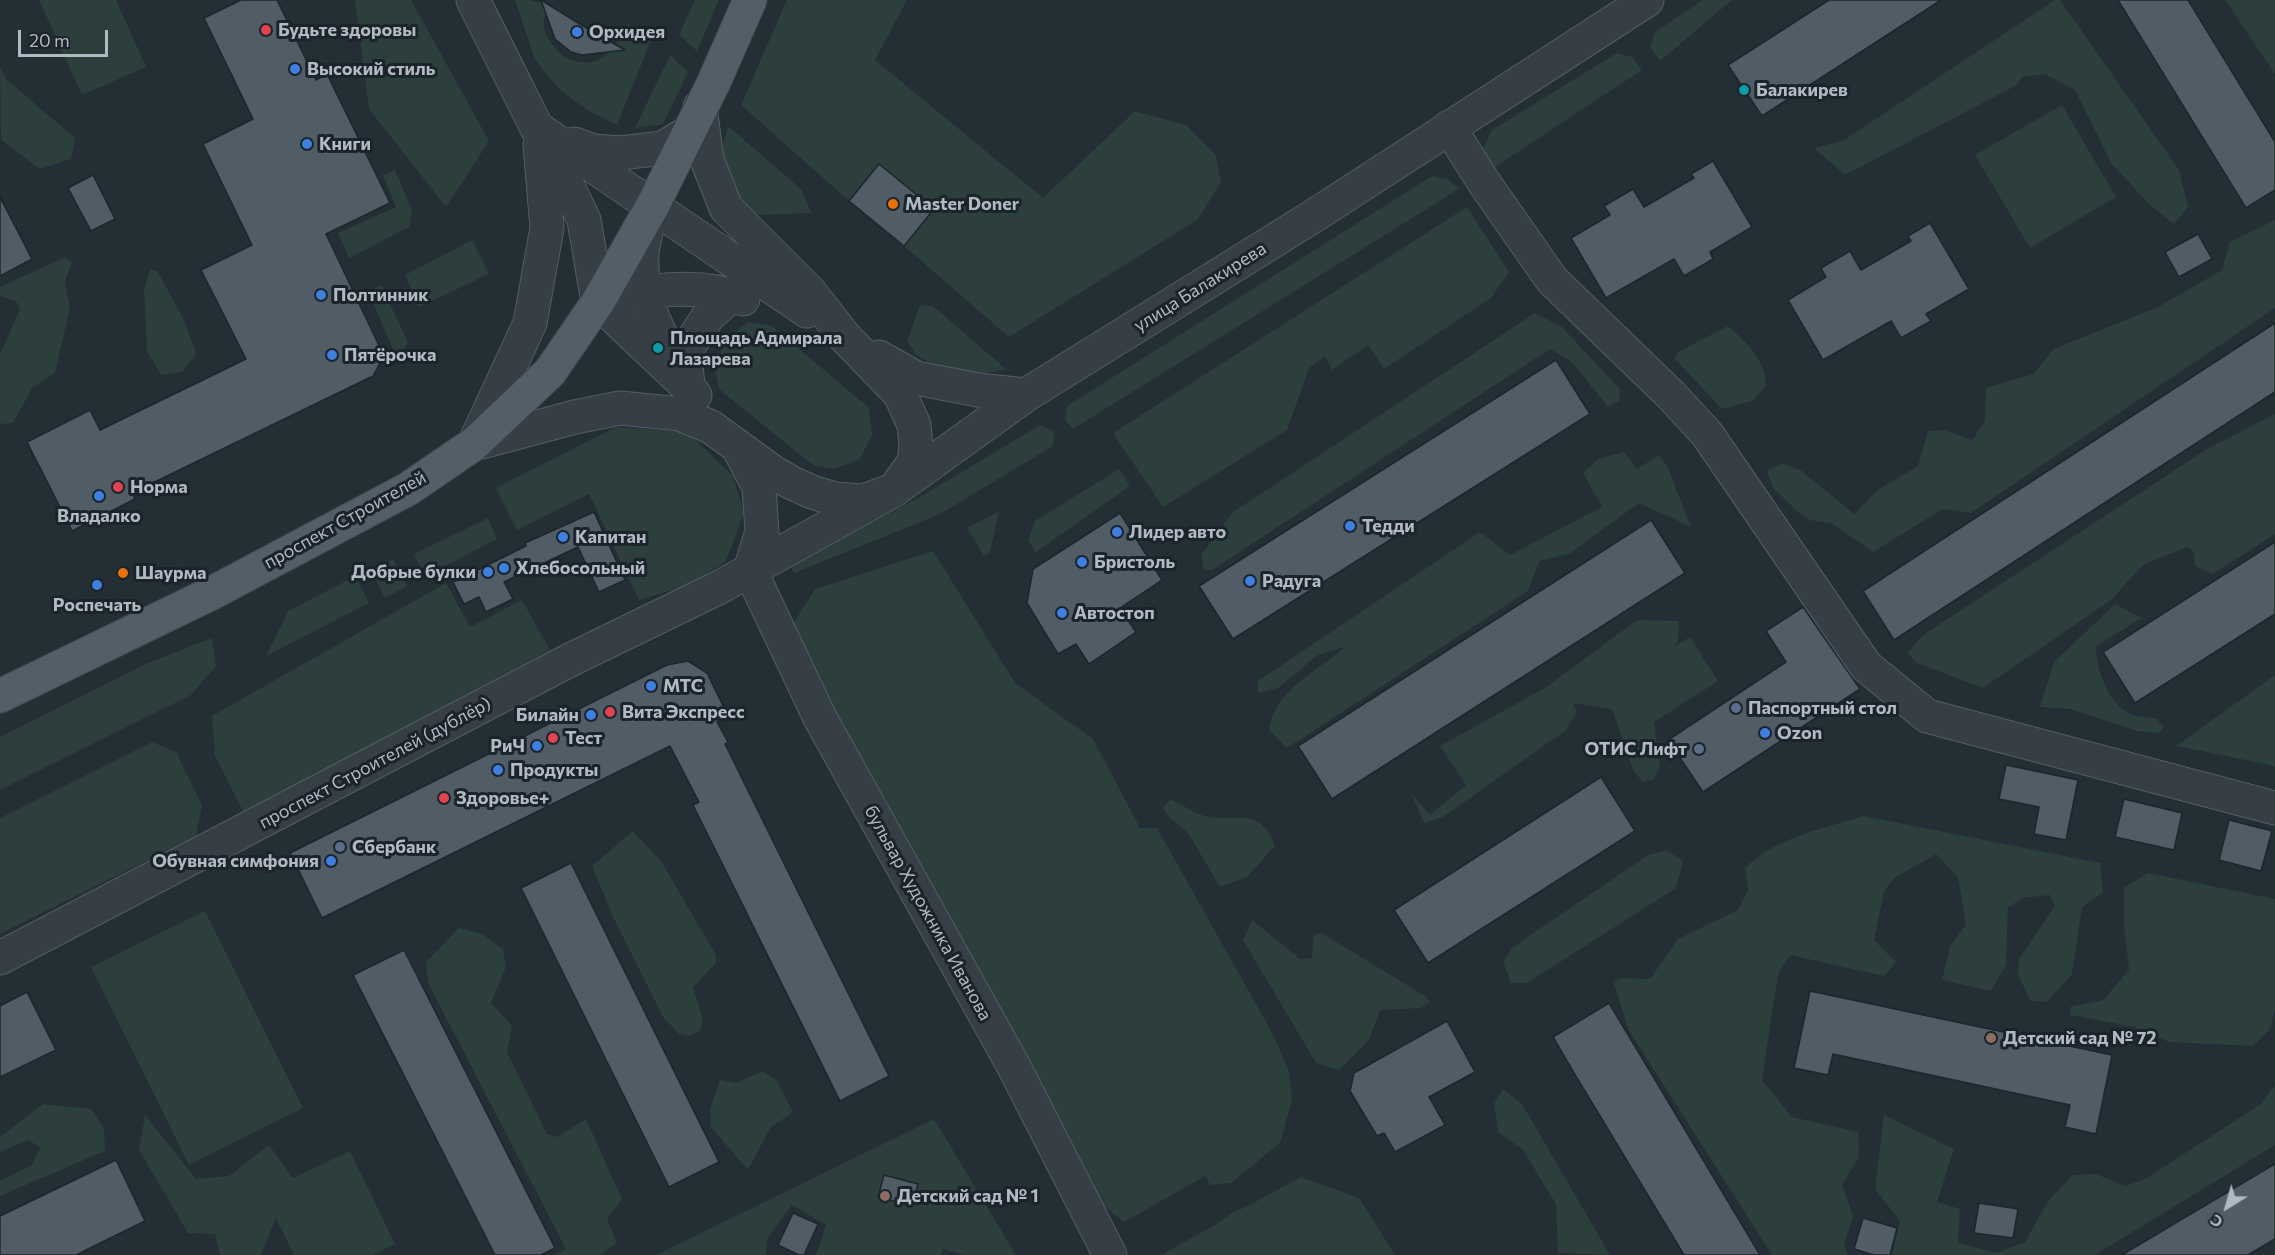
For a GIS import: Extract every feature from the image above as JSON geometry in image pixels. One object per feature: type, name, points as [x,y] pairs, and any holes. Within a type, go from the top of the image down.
[{"type":"main road","name":"проспект Строителей","points":[[0,696],[212,592],[408,489],[474,444],[550,372],[598,302],[653,205],[750,0]]},
{"type":"street","points":[[473,0],[584,220],[598,302],[688,387],[737,444],[759,488],[762,532],[750,570]]},
{"type":"street","name":"улица Балакирева","points":[[750,570],[894,490],[1026,395],[1312,217],[1647,0]]},
{"type":"street","points":[[474,444],[575,417],[620,408],[680,414],[711,427],[773,472],[812,492],[835,498],[863,501],[894,490],[914,462],[916,446],[914,425],[900,394],[843,336],[809,291],[726,208],[695,120],[663,148],[620,153],[593,152],[537,128]]},
{"type":"street","points":[[1449,127],[1485,184],[1552,280],[1672,396],[1707,434],[1866,666],[1927,716],[2275,808]]},
{"type":"street","points":[[537,128],[843,336],[916,378],[978,390],[1026,395]]},
{"type":"street","points":[[474,444],[530,322],[547,228],[537,128]]},
{"type":"street","points":[[653,205],[642,253],[648,309],[688,387]]},
{"type":"street","points":[[598,302],[675,288],[732,295],[843,336]]},
{"type":"street","points":[[688,387],[685,352],[709,315],[732,295]]},
{"type":"street","name":"проспект Строителей (дублёр)","points":[[0,958],[570,660],[750,570]]},
{"type":"street","name":"бульвар Художника Иванова","points":[[750,570],[820,718],[1009,1059],[1110,1255]]},
{"type":"green space","points":[[39,0],[116,0],[146,67],[82,95]]},
{"type":"green space","points":[[355,0],[411,0],[489,141],[446,207],[369,109]]},
{"type":"green space","points":[[515,0],[530,0],[549,5],[544,22],[547,36],[557,50],[572,60],[589,62],[608,54],[628,24],[652,38],[617,125],[587,110],[560,90],[535,60]]},
{"type":"green space","points":[[695,0],[719,0],[697,51],[679,35]]},
{"type":"green space","points":[[787,0],[907,0],[875,60],[1043,198],[1135,111],[1186,125],[1216,155],[1221,183],[1197,220],[1009,337],[904,246],[934,209],[879,164],[849,201],[741,105]]},
{"type":"green space","points":[[1703,0],[1732,0],[1660,61],[1650,47],[1655,32]]},
{"type":"green space","points":[[2055,0],[2060,0],[2179,170],[2188,207],[2174,224],[2149,204],[2111,163],[2075,90],[2045,74],[2022,77],[2017,85],[1845,175],[1814,148],[1844,140]]},
{"type":"green space","points":[[2225,0],[2275,0],[2275,74]]},
{"type":"green space","points":[[1617,53],[1632,57],[1642,70],[1486,173],[1478,159],[1492,130]]},
{"type":"green space","points":[[670,55],[688,72],[663,124],[635,128]]},
{"type":"green space","points":[[0,66],[6,79],[75,138],[71,159],[40,169],[1,140]]},
{"type":"green space","points":[[2062,105],[2116,197],[2030,248],[1975,155]]},
{"type":"green space","points":[[728,126],[802,190],[811,213],[759,215],[740,203],[720,156]]},
{"type":"green space","points":[[395,170],[412,210],[409,227],[349,258],[338,233],[396,207],[383,175]]},
{"type":"green space","points":[[1432,176],[1448,179],[1459,189],[1073,429],[1065,420],[1067,406]]},
{"type":"green space","points":[[1467,207],[1509,272],[1491,298],[1384,369],[1368,345],[1332,370],[1325,356],[1309,368],[1287,430],[1163,507],[1113,433]]},
{"type":"green space","points":[[2275,220],[2275,308],[1971,513],[1943,509],[1873,552],[1833,524],[1810,520],[1773,488],[1767,471],[1782,463],[1802,471],[1854,514],[1879,489],[1918,466],[1928,431],[1944,430],[1972,440],[1985,421],[1986,388],[2033,374],[2054,349],[2158,307],[2222,270],[2230,242]]},
{"type":"green space","points":[[472,240],[489,274],[419,307],[405,275]]},
{"type":"green space","points":[[65,257],[72,262],[65,281],[70,308],[55,373],[33,387],[13,423],[0,424],[0,354],[20,309],[16,301],[0,296],[0,287]]},
{"type":"green space","points":[[150,269],[158,272],[185,322],[196,354],[182,372],[161,375],[147,351],[144,290]]},
{"type":"green space","points":[[381,285],[408,342],[398,360],[368,292]]},
{"type":"green space","points":[[920,305],[933,306],[1006,369],[975,376],[944,371],[916,355],[907,341]]},
{"type":"green space","points":[[1535,313],[1562,327],[1620,389],[1619,401],[1608,407],[1572,362],[1550,349],[1212,570],[1204,570],[1201,555],[1233,512]]},
{"type":"green space","points":[[748,322],[772,326],[869,408],[872,435],[860,459],[835,469],[814,466],[719,389],[714,364],[727,338]]},
{"type":"green space","points":[[1728,326],[1754,352],[1763,368],[1766,386],[1752,401],[1722,409],[1674,358],[1678,352]]},
{"type":"green space","points":[[2275,414],[2275,534],[2213,574],[2195,566],[2194,552],[2187,547],[2143,565],[2111,600],[1983,688],[1917,663],[1907,653],[1923,635],[2207,449]]},
{"type":"green space","points":[[1040,425],[1054,431],[1053,446],[940,514],[794,573],[790,565],[922,496]]},
{"type":"green space","points":[[616,427],[687,432],[733,476],[744,513],[726,561],[692,584],[639,600],[589,494],[517,530],[496,488]]},
{"type":"green space","points":[[1624,452],[1637,469],[1659,455],[1668,468],[1691,527],[1639,503],[1569,554],[1539,561],[1528,591],[1287,748],[1269,730],[1279,703],[1288,692],[1345,647],[1318,655],[1278,688],[1258,693],[1258,681],[1480,532],[1510,555],[1602,507],[1583,473],[1598,459]]},
{"type":"green space","points":[[1119,469],[1130,486],[1036,552],[1028,540],[1035,521]]},
{"type":"green space","points":[[999,511],[990,552],[984,556],[967,528]]},
{"type":"green space","points":[[488,518],[497,539],[424,577],[414,554]]},
{"type":"green space","points":[[933,551],[1015,683],[1093,739],[1140,828],[1157,828],[1274,1036],[1289,1071],[1292,1100],[1280,1143],[1231,1183],[1210,1185],[1205,1176],[1124,1222],[1098,1201],[788,632],[815,589]]},
{"type":"green space","points":[[393,559],[407,586],[385,598],[371,570]]},
{"type":"green space","points":[[356,576],[369,603],[266,656],[288,611]]},
{"type":"green space","points":[[446,583],[470,627],[522,600],[550,650],[244,813],[215,756],[212,716]]},
{"type":"green space","points":[[2115,604],[2142,618],[2096,646],[2101,675],[2110,695],[2124,710],[2141,717],[2156,718],[2164,727],[2159,733],[2137,731],[2070,709],[2040,707],[2054,662]]},
{"type":"green space","points":[[1637,620],[1679,621],[1678,640],[1674,647],[1690,637],[1718,681],[1654,722],[1660,767],[1654,779],[1643,782],[1634,772],[1612,709],[1573,703],[1577,713],[1565,731],[1443,817],[1424,823],[1411,793],[1430,815],[1466,785],[1440,746],[1548,686]]},
{"type":"green space","points":[[212,638],[216,666],[191,695],[0,790],[0,737],[146,664]]},
{"type":"green space","points":[[2275,675],[2275,766],[2176,746]]},
{"type":"green space","points":[[152,742],[176,752],[202,805],[196,836],[0,934],[0,818]]},
{"type":"green space","points":[[1170,799],[1204,816],[1249,818],[1256,821],[1263,826],[1275,846],[1247,877],[1220,887],[1188,833],[1168,816],[1163,808]]},
{"type":"green space","points":[[1863,816],[2100,863],[2103,893],[2082,907],[2072,974],[2047,1002],[2030,1001],[2018,974],[2019,959],[2055,906],[2050,895],[2022,898],[2008,908],[2006,965],[1991,991],[1942,980],[1950,946],[1966,925],[1958,877],[1936,854],[1894,878],[1884,892],[1874,940],[1896,962],[1884,976],[1790,955],[1778,974],[1762,1080],[1792,1117],[1858,1132],[1859,1157],[1842,1185],[1853,1216],[1844,1245],[1848,1255],[1772,1255],[1628,1029],[1614,983],[1621,978],[1650,979],[1678,939],[1738,910],[1748,890],[1745,868],[1757,857],[1785,841]]},
{"type":"green space","points":[[633,831],[661,861],[716,955],[716,963],[693,987],[703,1020],[700,1031],[689,1036],[679,1034],[663,1017],[614,919],[592,866]]},
{"type":"green space","points":[[1666,850],[1683,861],[1676,888],[1527,983],[1511,983],[1503,962],[1513,947],[1648,855]]},
{"type":"green space","points":[[2148,873],[2275,899],[2275,1010],[2270,1029],[2253,1046],[2169,1042],[2134,1027],[2070,1015],[2070,1007],[2103,1000],[2129,970],[2124,925],[2124,888]]},
{"type":"green space","points":[[205,911],[303,1108],[189,1165],[91,967]]},
{"type":"green space","points":[[1252,920],[1300,959],[1312,958],[1313,937],[1320,932],[1425,996],[1430,1002],[1421,1008],[1380,1010],[1369,1040],[1339,1070],[1316,1063],[1243,940]]},
{"type":"green space","points":[[459,928],[482,934],[503,949],[506,967],[491,1003],[512,1026],[507,1052],[547,1134],[557,1137],[586,1119],[622,1199],[607,1219],[617,1243],[599,1255],[554,1255],[566,1249],[428,983],[426,962]]},
{"type":"green space","points":[[763,1071],[776,1080],[793,1112],[770,1128],[748,1170],[711,1127],[710,1109],[720,1080],[736,1083]]},
{"type":"green space","points":[[2275,1085],[2275,1145],[2095,1255],[1892,1255],[1900,1221],[1875,1189],[1884,1115],[1954,1149],[1937,1202],[1960,1209],[1958,1243],[1997,1253],[2025,1242],[2048,1201],[2073,1175],[2096,1174],[2125,1186],[2145,1179],[2261,1104]]},
{"type":"green space","points":[[1503,1089],[1522,1104],[1610,1255],[1558,1253],[1556,1204],[1523,1150],[1498,1132],[1494,1104]]},
{"type":"green space","points":[[43,1104],[91,1109],[104,1129],[105,1151],[0,1196],[0,1181],[32,1165],[40,1148],[29,1140],[0,1152],[0,1137]]},
{"type":"green space","points":[[145,1115],[196,1179],[229,1176],[269,1145],[293,1178],[350,1151],[395,1244],[373,1255],[294,1255],[276,1218],[261,1255],[220,1255],[215,1234],[188,1233],[139,1150]]},
{"type":"green space","name":"Детский сад № 1","points":[[934,1119],[1016,1255],[964,1255],[943,1249],[941,1255],[816,1255],[826,1225],[792,1205],[767,1239],[766,1255],[656,1255]],"holes":[[[884,1175],[917,1184],[912,1206],[878,1197]]]},
{"type":"green space","points":[[1301,1177],[1359,1198],[1395,1255],[1161,1255],[1215,1225],[1235,1211]]},
{"type":"building","points":[[241,0],[277,0],[316,80],[327,74],[390,203],[326,234],[384,356],[373,376],[132,493],[135,499],[72,531],[27,442],[90,410],[100,430],[246,359],[201,270],[252,245],[203,144],[253,119],[204,18]]},
{"type":"building","points":[[541,0],[625,50],[582,55],[571,52],[555,39]]},
{"type":"building","points":[[1829,0],[1941,0],[1762,116],[1728,65]]},
{"type":"building","points":[[2118,0],[2188,0],[2275,142],[2275,190],[2246,208]]},
{"type":"building","points":[[1713,161],[1752,227],[1710,252],[1713,259],[1684,276],[1674,259],[1606,298],[1571,238],[1610,215],[1604,206],[1633,189],[1644,207],[1694,178],[1691,174]]},
{"type":"building","points":[[879,164],[934,209],[904,246],[849,201]]},
{"type":"building","points":[[93,175],[115,219],[91,231],[68,188]]},
{"type":"building","points":[[0,197],[32,259],[0,276]]},
{"type":"building","points":[[1930,223],[1969,289],[1926,314],[1931,321],[1901,338],[1891,321],[1823,360],[1788,300],[1826,277],[1821,268],[1850,251],[1861,270],[1911,241],[1908,236]]},
{"type":"building","points":[[2198,234],[2212,259],[2179,277],[2165,252]]},
{"type":"building","points":[[2275,323],[2275,392],[1894,640],[1863,591]]},
{"type":"building","points":[[1556,360],[1590,414],[1233,639],[1199,586]]},
{"type":"building","points":[[594,512],[625,580],[599,592],[578,547],[504,582],[513,599],[486,612],[479,597],[464,604],[453,582],[526,546],[525,543]]},
{"type":"building","points":[[1120,513],[1162,580],[1120,608],[1136,632],[1089,664],[1076,644],[1058,654],[1027,603],[1033,569]]},
{"type":"building","points":[[1651,520],[1685,573],[1332,799],[1298,746]]},
{"type":"building","points":[[2275,542],[2275,614],[2135,703],[2103,652]]},
{"type":"building","points":[[1803,607],[1860,689],[1703,792],[1668,740],[1786,662],[1766,631]]},
{"type":"building","points":[[688,661],[707,673],[726,712],[717,722],[728,742],[725,744],[889,1076],[840,1101],[693,805],[699,802],[670,746],[322,918],[290,853],[667,665]]},
{"type":"building","points":[[2006,765],[2078,780],[2066,840],[2034,834],[2039,807],[1999,799]]},
{"type":"building","points":[[1601,777],[1635,831],[1428,963],[1394,910]]},
{"type":"building","points":[[2124,799],[2182,813],[2174,850],[2115,837]]},
{"type":"building","points":[[2229,820],[2272,831],[2261,871],[2219,860]]},
{"type":"building","points":[[571,863],[719,1162],[669,1187],[521,888]]},
{"type":"building","points":[[404,950],[555,1248],[541,1255],[495,1255],[353,975]]},
{"type":"building","name":"Детский сад № 72","points":[[1810,991],[2112,1055],[2096,1134],[2065,1127],[2070,1105],[1833,1054],[1828,1075],[1794,1068]]},
{"type":"building","points":[[27,992],[56,1050],[0,1077],[0,1006]]},
{"type":"building","points":[[1609,1003],[1760,1255],[1684,1255],[1577,1078],[1553,1037]]},
{"type":"building","points":[[1447,1021],[1475,1072],[1429,1097],[1445,1125],[1395,1152],[1384,1133],[1377,1136],[1350,1091],[1354,1073]]},
{"type":"building","points":[[116,1160],[145,1221],[76,1255],[0,1255],[0,1216]]},
{"type":"building","points":[[2275,1164],[2275,1239],[2248,1255],[2122,1255]]},
{"type":"building","points":[[884,1175],[918,1184],[912,1206],[878,1197]]},
{"type":"building","points":[[1979,1203],[2018,1209],[2013,1238],[1974,1233]]},
{"type":"building","points":[[793,1213],[818,1224],[804,1255],[778,1245]]},
{"type":"building","points":[[1863,1218],[1897,1228],[1890,1255],[1874,1255],[1854,1249]]},
{"type":"place","name":"Будьте здоровы","points":[[266,30]]},
{"type":"place","name":"Орхидея","points":[[577,32]]},
{"type":"place","name":"Высокий стиль","points":[[295,69]]},
{"type":"place","name":"Балакирев","points":[[1744,90]]},
{"type":"place","name":"Книги","points":[[307,144]]},
{"type":"place","name":"Master Doner","points":[[893,204]]},
{"type":"place","name":"Полтинник","points":[[321,295]]},
{"type":"place","name":"Площадь Адмирала Лазарева","points":[[658,348]]},
{"type":"place","name":"Пятёрочка","points":[[332,355]]},
{"type":"place","name":"Норма","points":[[118,487]]},
{"type":"place","name":"Владалко","points":[[99,496]]},
{"type":"place","name":"Тедди","points":[[1350,526]]},
{"type":"place","name":"Лидер авто","points":[[1117,532]]},
{"type":"place","name":"Капитан","points":[[563,537]]},
{"type":"place","name":"Бристоль","points":[[1082,562]]},
{"type":"place","name":"Хлебосольный","points":[[504,568]]},
{"type":"place","name":"Добрые булки","points":[[488,572]]},
{"type":"place","name":"Шаурма","points":[[123,573]]},
{"type":"place","name":"Радуга","points":[[1250,581]]},
{"type":"place","name":"Роспечать","points":[[97,585]]},
{"type":"place","name":"Автостоп","points":[[1062,613]]},
{"type":"place","name":"МТС","points":[[651,686]]},
{"type":"place","name":"Паспортный стол","points":[[1736,708]]},
{"type":"place","name":"Вита Экспресс","points":[[610,712]]},
{"type":"place","name":"Билайн","points":[[591,715]]},
{"type":"place","name":"Ozon","points":[[1765,733]]},
{"type":"place","name":"Тест","points":[[553,738]]},
{"type":"place","name":"РиЧ","points":[[537,746]]},
{"type":"place","name":"ОТИС Лифт","points":[[1699,749]]},
{"type":"place","name":"Продукты","points":[[498,770]]},
{"type":"place","name":"Здоровье+","points":[[444,798]]},
{"type":"place","name":"Сбербанк","points":[[340,847]]},
{"type":"place","name":"Обувная симфония","points":[[331,861]]},
{"type":"place","name":"Детский сад № 72","points":[[1991,1038]]},
{"type":"place","name":"Детский сад № 1","points":[[885,1196]]}]
